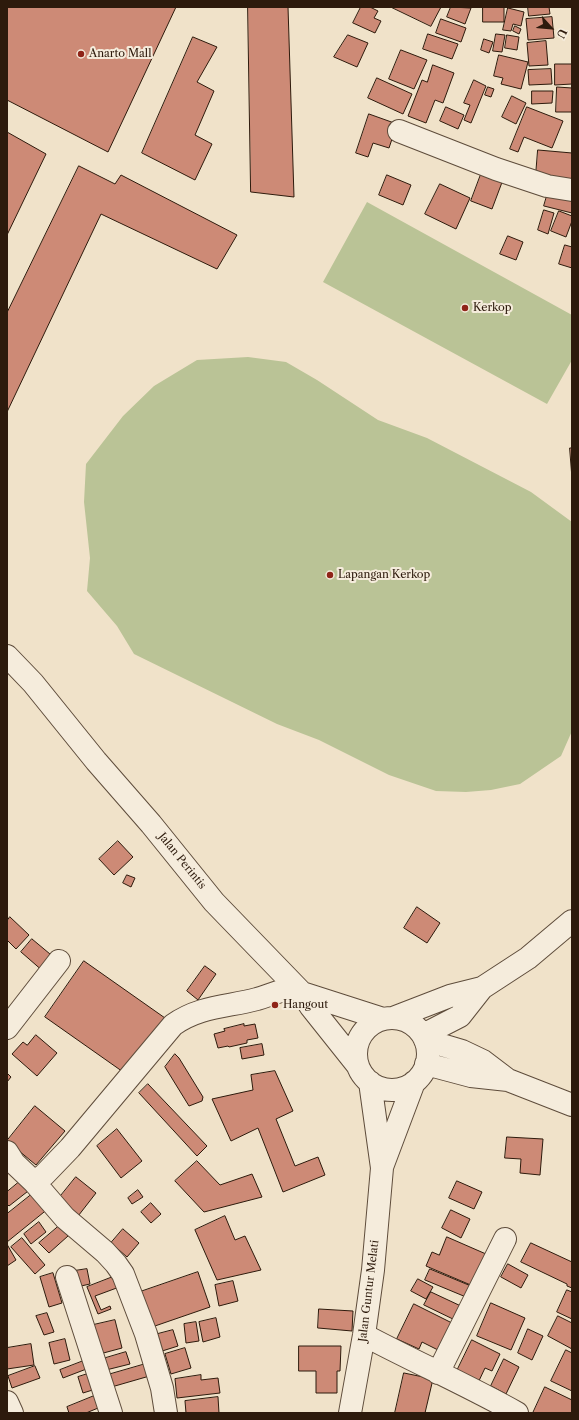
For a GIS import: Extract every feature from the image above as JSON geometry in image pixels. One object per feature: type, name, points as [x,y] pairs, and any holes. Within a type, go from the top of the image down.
[{"type":"street","points":[[399,131],[496,169],[547,186],[572,190]]},
{"type":"street","name":"Jalan Perintis","points":[[7,656],[33,683],[96,761],[152,824],[214,902],[299,989],[311,1007],[364,1074]]},
{"type":"street","points":[[424,1037],[460,1016],[482,988],[528,958],[572,921]]},
{"type":"street","points":[[11,1013],[59,961]]},
{"type":"street","points":[[34,1182],[44,1175],[70,1148],[173,1025],[181,1019],[203,1010],[299,989],[388,1018],[402,1019],[417,1028],[424,1037],[428,1052],[426,1064],[424,1071],[414,1082],[406,1087],[387,1090],[378,1087],[364,1074],[356,1054],[358,1042],[364,1032],[372,1024],[388,1018],[450,996],[482,988]]},
{"type":"street","points":[[424,1037],[462,1051],[483,1061],[508,1080]]},
{"type":"street","points":[[426,1064],[471,1076],[508,1080],[572,1105]]},
{"type":"street","name":"Jalan Guntur Melati","points":[[364,1074],[382,1168]]},
{"type":"street","name":"Jalan Guntur Melati","points":[[350,1413],[364,1335],[382,1168],[414,1082]]},
{"type":"street","points":[[7,1152],[14,1163],[34,1182],[65,1218],[104,1252],[116,1264],[123,1274],[146,1334],[162,1388],[166,1413]]},
{"type":"street","points":[[438,1373],[505,1239]]},
{"type":"street","points":[[67,1277],[111,1413]]},
{"type":"street","points":[[364,1335],[438,1373],[469,1387],[517,1413]]},
{"type":"street","points":[[7,1402],[12,1413]]},
{"type":"green space","name":"Kerkop","points":[[367,202],[572,315],[572,360],[547,404],[323,282]]},
{"type":"green space","name":"Lapangan Kerkop","points":[[248,357],[286,362],[317,380],[378,420],[427,438],[531,492],[572,522],[572,731],[561,756],[520,784],[491,790],[466,792],[436,791],[389,775],[319,740],[277,724],[134,654],[117,626],[87,591],[90,558],[84,502],[86,464],[123,416],[154,386],[197,360]]},
{"type":"building","name":"Anarto Mall","points":[[7,7],[176,7],[108,152],[7,100]]},
{"type":"building","points":[[248,7],[288,7],[294,197],[251,192]]},
{"type":"building","points":[[361,7],[370,7],[378,11],[374,18],[381,21],[375,33],[353,23]]},
{"type":"building","points":[[391,7],[441,7],[431,26]]},
{"type":"building","points":[[451,7],[471,8],[465,24],[447,17]]},
{"type":"building","points":[[483,7],[504,7],[504,22],[483,22]]},
{"type":"building","points":[[528,7],[549,7],[550,14],[529,16]]},
{"type":"building","points":[[508,8],[524,12],[521,26],[513,24],[511,31],[503,30]]},
{"type":"building","points":[[552,17],[554,38],[528,40],[526,19]]},
{"type":"building","points":[[441,19],[466,28],[461,42],[436,33]]},
{"type":"building","points":[[515,26],[521,29],[519,34],[513,31]]},
{"type":"building","points":[[428,34],[458,44],[452,59],[423,49]]},
{"type":"building","points":[[496,34],[505,35],[502,52],[493,51]]},
{"type":"building","points":[[348,35],[368,43],[357,67],[334,57]]},
{"type":"building","points":[[507,35],[519,37],[517,50],[505,48]]},
{"type":"building","points":[[193,37],[217,47],[197,82],[214,91],[195,135],[212,144],[195,180],[142,153]]},
{"type":"building","points":[[484,39],[493,42],[489,53],[481,50]]},
{"type":"building","points":[[546,41],[548,65],[529,66],[527,43]]},
{"type":"building","points":[[401,50],[427,60],[414,89],[389,79]]},
{"type":"building","points":[[499,55],[528,62],[521,89],[501,84],[503,78],[494,76]]},
{"type":"building","points":[[555,64],[572,64],[572,84],[555,85]]},
{"type":"building","points":[[433,65],[454,73],[443,103],[435,100],[426,123],[408,116],[422,80],[427,82]]},
{"type":"building","points":[[551,69],[552,84],[529,85],[528,70]]},
{"type":"building","points":[[377,78],[412,94],[403,114],[368,98]]},
{"type":"building","points":[[474,80],[486,86],[471,123],[464,120],[470,105],[464,103]]},
{"type":"building","points":[[488,87],[494,89],[491,97],[485,95]]},
{"type":"building","points":[[557,87],[572,88],[572,112],[556,112]]},
{"type":"building","points":[[532,91],[553,91],[552,103],[532,104]]},
{"type":"building","points":[[512,96],[526,103],[516,124],[502,117]]},
{"type":"building","points":[[446,107],[464,115],[458,129],[440,121]]},
{"type":"building","points":[[527,107],[563,121],[552,148],[524,137],[518,152],[510,149]]},
{"type":"building","points":[[369,114],[397,124],[389,148],[373,143],[368,157],[356,153]]},
{"type":"building","points":[[7,132],[46,154],[7,235]]},
{"type":"building","points":[[538,150],[572,153],[572,179],[536,175]]},
{"type":"building","points":[[79,166],[115,184],[121,175],[237,235],[217,269],[101,214],[7,412],[7,313]]},
{"type":"building","points":[[483,169],[504,177],[492,209],[471,201]]},
{"type":"building","points":[[387,175],[411,185],[403,205],[379,195]]},
{"type":"building","points":[[440,184],[470,198],[456,229],[425,214]]},
{"type":"building","points":[[549,189],[572,195],[572,213],[544,206]]},
{"type":"building","points":[[544,210],[554,213],[548,234],[538,230]]},
{"type":"building","points":[[559,211],[572,216],[572,221],[566,237],[551,231]]},
{"type":"building","points":[[508,236],[523,242],[516,260],[500,254]]},
{"type":"building","points":[[565,245],[572,247],[572,268],[559,264]]},
{"type":"building","points":[[570,448],[572,448],[572,478]]},
{"type":"building","points":[[118,841],[133,857],[114,875],[99,859]]},
{"type":"building","points":[[127,875],[135,878],[131,887],[123,883]]},
{"type":"building","points":[[417,907],[440,923],[427,943],[404,928]]},
{"type":"building","points":[[10,917],[29,935],[16,949],[7,940],[7,921]]},
{"type":"building","points":[[32,939],[56,959],[44,972],[21,952]]},
{"type":"building","points":[[84,961],[165,1018],[126,1074],[45,1017]]},
{"type":"building","points":[[205,966],[216,974],[198,1000],[187,991]]},
{"type":"building","points":[[244,1024],[244,1026],[255,1024],[258,1038],[247,1040],[247,1043],[218,1048],[214,1034],[225,1031],[224,1029]]},
{"type":"building","points":[[36,1035],[57,1053],[37,1076],[12,1054],[23,1042],[27,1045]]},
{"type":"building","points":[[262,1044],[264,1055],[242,1059],[240,1048]]},
{"type":"building","points":[[175,1054],[203,1097],[202,1101],[189,1106],[165,1067]]},
{"type":"building","points":[[275,1071],[293,1111],[276,1119],[295,1166],[318,1157],[325,1175],[283,1192],[258,1128],[231,1141],[212,1099],[253,1090],[251,1075]]},
{"type":"building","points":[[7,1073],[11,1077],[7,1082]]},
{"type":"building","points":[[148,1084],[207,1146],[197,1156],[139,1093]]},
{"type":"building","points":[[35,1106],[65,1131],[36,1165],[7,1141]]},
{"type":"building","points":[[117,1129],[142,1161],[121,1178],[97,1146]]},
{"type":"building","points":[[507,1137],[543,1139],[540,1175],[520,1173],[521,1159],[505,1158]]},
{"type":"building","points":[[197,1161],[220,1185],[252,1174],[262,1197],[204,1212],[175,1181]]},
{"type":"building","points":[[76,1177],[96,1193],[75,1220],[55,1203]]},
{"type":"building","points":[[24,1178],[32,1188],[9,1206],[7,1204],[7,1192]]},
{"type":"building","points":[[457,1181],[482,1192],[474,1209],[449,1198]]},
{"type":"building","points":[[138,1190],[143,1197],[132,1204],[128,1198]]},
{"type":"building","points":[[36,1191],[49,1208],[7,1242],[7,1214]]},
{"type":"building","points":[[151,1203],[161,1214],[151,1223],[141,1212]]},
{"type":"building","points":[[451,1210],[470,1219],[461,1238],[442,1228]]},
{"type":"building","points":[[225,1216],[235,1240],[245,1236],[261,1270],[217,1280],[195,1230]]},
{"type":"building","points":[[39,1222],[46,1232],[31,1244],[24,1234]]},
{"type":"building","points":[[59,1226],[68,1236],[49,1253],[39,1243]]},
{"type":"building","points":[[123,1229],[139,1243],[127,1257],[111,1243]]},
{"type":"building","points":[[447,1237],[486,1254],[473,1286],[426,1266],[432,1252],[439,1255]]},
{"type":"building","points":[[22,1238],[45,1265],[35,1274],[11,1247]]},
{"type":"building","points":[[531,1243],[572,1262],[572,1288],[567,1286],[567,1284],[521,1262]]},
{"type":"building","points":[[8,1246],[16,1260],[7,1266],[7,1247]]},
{"type":"building","points":[[508,1264],[528,1275],[521,1288],[501,1277]]},
{"type":"building","points":[[87,1269],[90,1284],[72,1288],[68,1272]]},
{"type":"building","points":[[430,1269],[471,1286],[466,1297],[425,1280]]},
{"type":"building","points":[[198,1272],[210,1307],[152,1327],[140,1292]]},
{"type":"building","points":[[53,1273],[62,1303],[49,1307],[40,1277]]},
{"type":"building","points":[[118,1275],[122,1286],[95,1296],[101,1310],[110,1306],[111,1309],[98,1314],[87,1287]]},
{"type":"building","points":[[418,1279],[433,1287],[426,1299],[411,1291]]},
{"type":"building","points":[[233,1281],[238,1301],[219,1306],[215,1285]]},
{"type":"building","points":[[567,1290],[572,1292],[572,1319],[557,1312]]},
{"type":"building","points":[[431,1292],[463,1307],[457,1321],[424,1305]]},
{"type":"building","points":[[491,1303],[525,1318],[511,1350],[477,1336]]},
{"type":"building","points":[[414,1304],[456,1325],[442,1352],[422,1342],[419,1349],[397,1339]]},
{"type":"building","points":[[319,1309],[353,1311],[352,1331],[318,1328]]},
{"type":"building","points":[[47,1313],[54,1332],[44,1335],[36,1316]]},
{"type":"building","points":[[558,1316],[572,1323],[572,1349],[548,1336]]},
{"type":"building","points":[[216,1318],[220,1337],[203,1342],[199,1322]]},
{"type":"building","points":[[115,1320],[122,1348],[96,1355],[89,1326]]},
{"type":"building","points":[[196,1322],[199,1341],[186,1343],[184,1324]]},
{"type":"building","points":[[528,1329],[543,1336],[532,1360],[518,1353]]},
{"type":"building","points":[[173,1330],[178,1346],[159,1352],[154,1335]]},
{"type":"building","points":[[65,1339],[70,1360],[54,1364],[49,1343]]},
{"type":"building","points":[[472,1340],[500,1354],[492,1371],[485,1368],[477,1385],[455,1375]]},
{"type":"building","points":[[31,1344],[34,1365],[7,1369],[7,1348]]},
{"type":"building","points":[[299,1346],[341,1346],[340,1371],[337,1371],[337,1393],[316,1393],[316,1371],[299,1371]]},
{"type":"building","points":[[185,1348],[191,1368],[171,1374],[165,1354]]},
{"type":"building","points":[[566,1350],[572,1353],[572,1391],[551,1381]]},
{"type":"building","points":[[126,1352],[130,1364],[102,1371],[99,1360]]},
{"type":"building","points":[[504,1359],[519,1367],[506,1394],[491,1386]]},
{"type":"building","points":[[86,1360],[89,1368],[63,1378],[60,1370]]},
{"type":"building","points":[[149,1363],[153,1375],[108,1388],[104,1376]]},
{"type":"building","points":[[35,1366],[40,1378],[12,1388],[8,1376]]},
{"type":"building","points":[[94,1372],[99,1388],[83,1393],[78,1377]]},
{"type":"building","points":[[404,1373],[433,1379],[425,1413],[395,1413]]},
{"type":"building","points":[[201,1375],[201,1380],[218,1378],[220,1393],[177,1398],[175,1379]]},
{"type":"building","points":[[545,1387],[572,1400],[572,1413],[533,1413]]},
{"type":"building","points":[[99,1394],[103,1406],[86,1413],[69,1413],[67,1407]]},
{"type":"building","points":[[218,1397],[219,1413],[186,1413],[185,1401]]},
{"type":"place","name":"Anarto Mall","points":[[81,54]]},
{"type":"place","name":"Kerkop","points":[[465,308]]},
{"type":"place","name":"Lapangan Kerkop","points":[[330,575]]},
{"type":"place","name":"Hangout","points":[[275,1005]]}]
